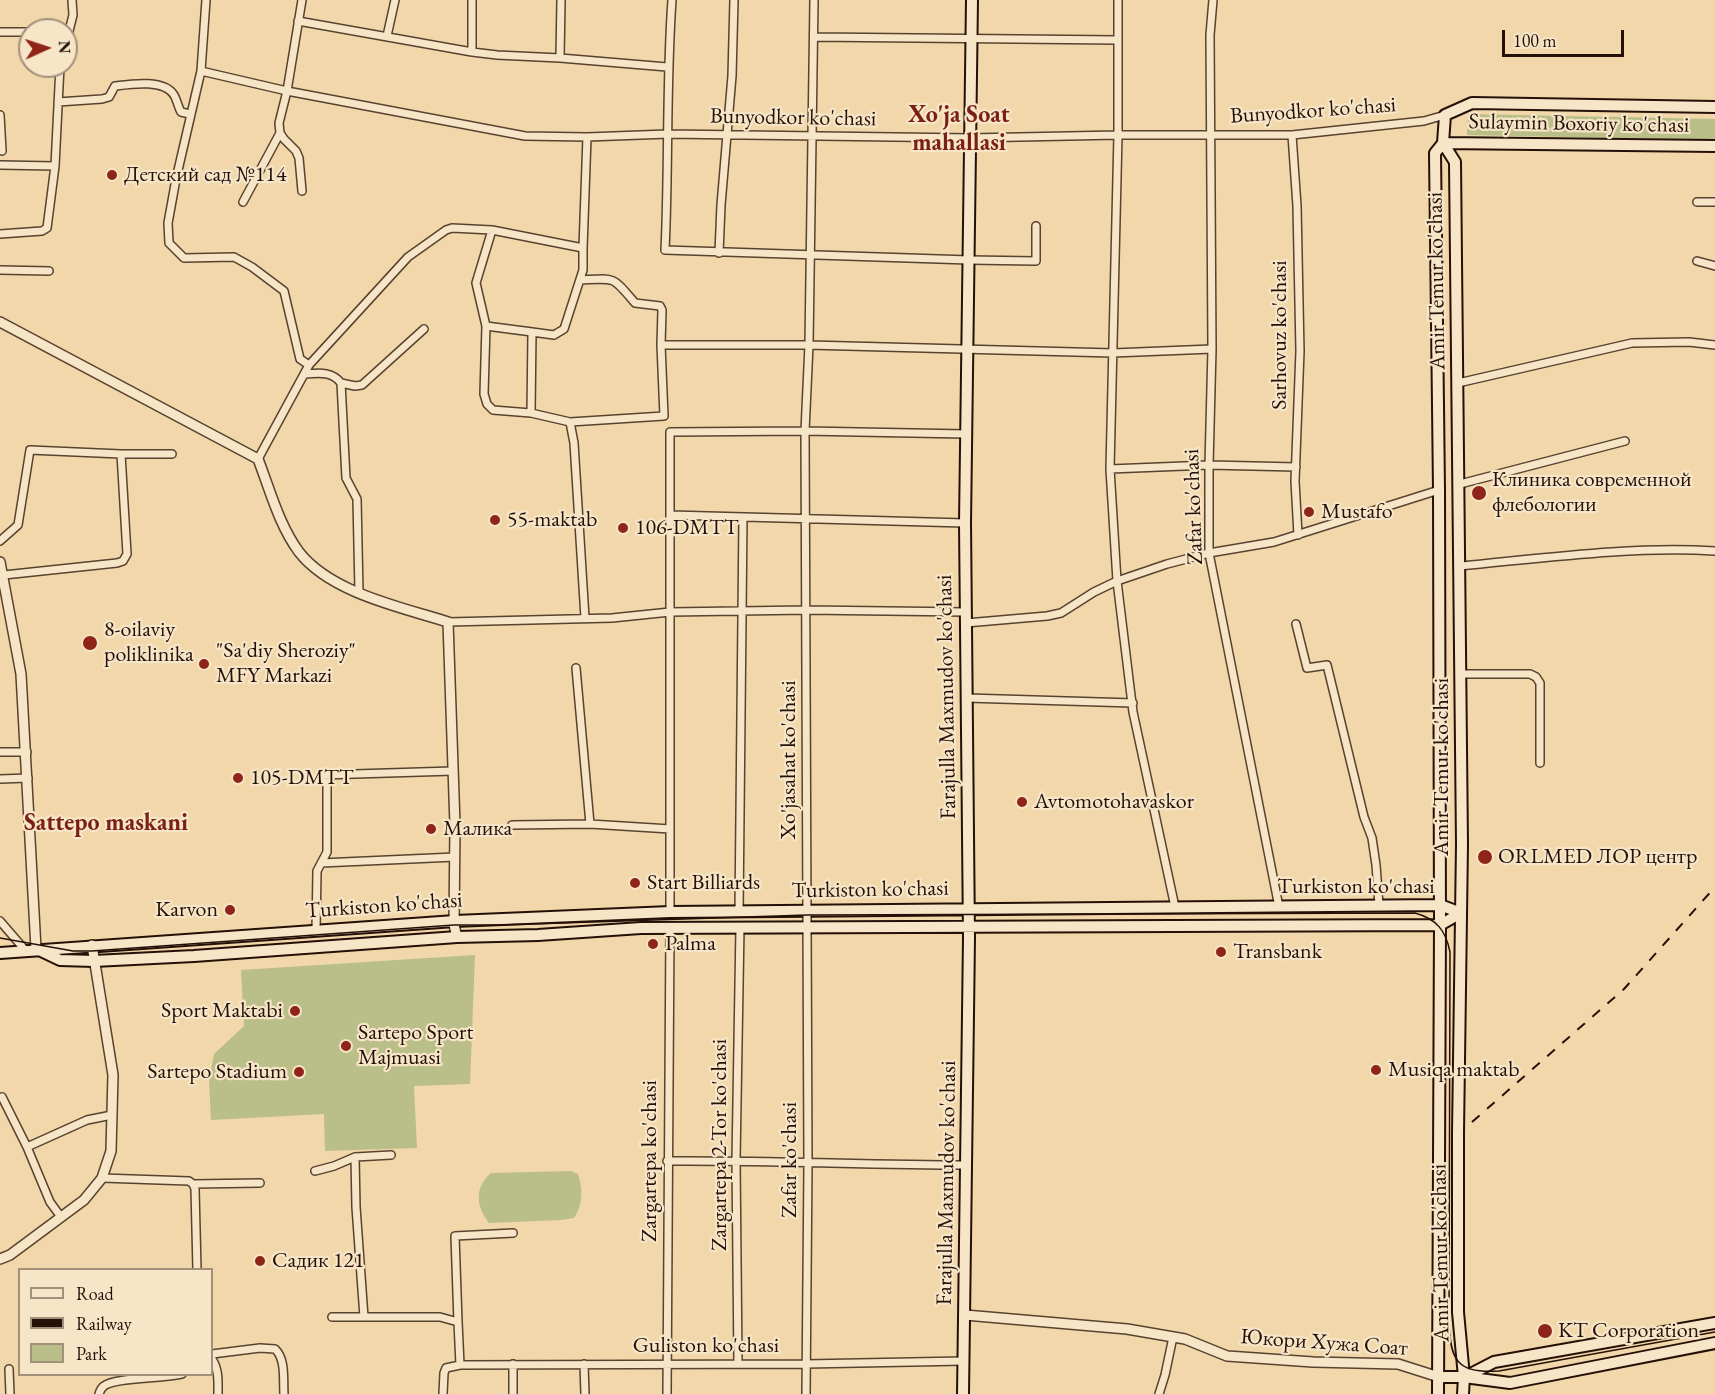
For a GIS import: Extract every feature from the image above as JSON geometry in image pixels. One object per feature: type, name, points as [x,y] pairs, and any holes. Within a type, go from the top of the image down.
[{"type":"main road","name":"Farajulla Maxmudov ko'chasi","points":[[963,1394],[969,927],[965,523],[972,0]]},
{"type":"main road","name":"Sulaymin Boxoriy ko'chasi","points":[[1445,115],[1472,103],[1715,106]]},
{"type":"main road","name":"Amir Temur ko'chasi","points":[[1438,1394],[1439,490],[1435,153],[1443,143],[1445,115]]},
{"type":"main road","name":"Sulaymin Boxoriy ko'chasi","points":[[1443,143],[1715,146]]},
{"type":"main road","name":"Amir Temur ko'chasi","points":[[1443,143],[1455,162],[1461,674],[1458,1312],[1464,1377],[1463,1394]]},
{"type":"main road","name":"Turkiston ko'chasi","points":[[0,953],[31,949],[455,921],[670,912],[1440,905],[1461,913]]},
{"type":"main road","name":"Turkiston ko'chasi","points":[[31,949],[60,960],[94,961],[457,937],[670,928],[1440,925],[1461,913]]},
{"type":"main road","points":[[1464,1377],[1494,1362],[1715,1323]]},
{"type":"main road","points":[[1439,1377],[1464,1377],[1510,1383],[1715,1343]]},
{"type":"street","points":[[72,0],[72,18]]},
{"type":"street","points":[[206,0],[201,71],[168,223],[169,243],[184,258],[234,257],[252,267],[284,291],[300,359],[309,365]]},
{"type":"street","points":[[302,0],[287,91],[279,123],[280,133],[296,151],[299,158],[302,191]]},
{"type":"street","points":[[387,36],[395,0]]},
{"type":"street","points":[[472,0],[472,52]]},
{"type":"street","points":[[560,58],[561,0]]},
{"type":"street","points":[[672,0],[668,67],[666,250],[1036,261],[1036,226]]},
{"type":"street","points":[[719,253],[732,75],[734,0]]},
{"type":"street","name":"Xo'jasahat ko'chasi","points":[[806,927],[805,431],[814,0]]},
{"type":"street","points":[[1118,0],[1118,135],[1110,469],[1117,581],[1133,703],[1175,907]]},
{"type":"street","name":"Zafar ko'chasi","points":[[1213,0],[1210,35],[1212,349],[1209,553],[1280,907]]},
{"type":"street","points":[[298,21],[472,52],[668,67]]},
{"type":"street","points":[[0,32],[18,32]]},
{"type":"street","points":[[814,37],[1117,40]]},
{"type":"street","name":"Bunyodkor ko'chasi","points":[[201,71],[287,91],[525,136],[728,134],[970,138],[1292,135],[1424,121],[1445,115]]},
{"type":"street","points":[[0,234],[42,231],[47,228],[55,166],[59,78]]},
{"type":"street","points":[[58,102],[102,99],[113,93],[115,86],[130,84],[162,86],[176,97],[181,112],[190,114]]},
{"type":"street","points":[[0,115],[2,152]]},
{"type":"street","points":[[243,202],[280,133]]},
{"type":"street","name":"Sarhovuz ko'chasi","points":[[1292,135],[1297,206],[1300,351],[1296,467],[1298,535]]},
{"type":"street","points":[[486,326],[555,335],[564,329],[583,270],[587,137]]},
{"type":"street","points":[[0,165],[55,166]]},
{"type":"street","points":[[1697,202],[1715,202]]},
{"type":"street","points":[[258,459],[309,365],[408,257],[452,228],[492,230],[583,248]]},
{"type":"street","points":[[492,230],[476,283],[486,326],[484,394],[487,404],[493,410],[531,412],[570,422],[664,416],[662,310],[660,306],[635,303],[616,281],[581,280]]},
{"type":"street","points":[[1697,261],[1715,266]]},
{"type":"street","points":[[0,270],[49,271]]},
{"type":"street","points":[[0,322],[258,459],[288,534],[314,567],[332,580],[376,599],[448,622],[612,618],[670,612],[807,610],[966,617],[1047,616],[1061,613],[1094,592],[1117,581],[1167,564],[1209,553],[1274,542],[1439,490]]},
{"type":"street","points":[[341,383],[362,385],[424,329]]},
{"type":"street","points":[[531,412],[532,332]]},
{"type":"street","points":[[1458,383],[1632,344],[1689,342],[1715,345]]},
{"type":"street","points":[[661,345],[808,345],[1113,353],[1212,349]]},
{"type":"street","points":[[305,374],[330,374],[336,376],[341,383],[346,478],[357,499],[360,592]]},
{"type":"street","points":[[570,422],[574,443],[585,618]]},
{"type":"street","points":[[670,912],[670,432],[805,431],[966,434]]},
{"type":"street","points":[[1460,484],[1625,441]]},
{"type":"street","points":[[0,541],[18,525],[30,450],[172,454]]},
{"type":"street","points":[[4,575],[123,561],[127,554],[121,454]]},
{"type":"street","points":[[1110,469],[1209,465],[1296,467]]},
{"type":"street","points":[[671,515],[965,523]]},
{"type":"street","points":[[739,912],[742,517]]},
{"type":"street","points":[[1460,566],[1607,552],[1688,549],[1715,551]]},
{"type":"street","points":[[0,562],[21,674],[27,752],[31,949]]},
{"type":"street","points":[[448,622],[457,937]]},
{"type":"street","points":[[1296,624],[1307,668],[1328,665],[1372,838],[1379,905]]},
{"type":"street","points":[[576,668],[590,824]]},
{"type":"street","points":[[1461,674],[1530,674],[1536,677],[1540,683],[1540,763]]},
{"type":"street","points":[[967,698],[1133,703]]},
{"type":"street","points":[[0,752],[27,752]]},
{"type":"street","points":[[316,930],[317,871],[327,852],[327,783],[322,775],[453,771]]},
{"type":"street","points":[[0,779],[27,778]]},
{"type":"street","points":[[512,825],[590,824],[670,829]]},
{"type":"street","points":[[321,863],[455,857]]},
{"type":"street","points":[[0,921],[9,933],[31,949]]},
{"type":"street","name":"Zargartepa 2-Tor ko'chasi","points":[[738,1364],[736,1160],[740,927]]},
{"type":"street","name":"Zafar ko'chasi","points":[[806,927],[808,1163],[806,1394]]},
{"type":"street","name":"Zargartepa ko'chasi","points":[[667,1394],[670,928]]},
{"type":"street","points":[[0,933],[9,933]]},
{"type":"street","points":[[0,1259],[10,1255],[84,1200],[102,1178],[111,1151],[113,1075],[92,945]]},
{"type":"street","points":[[2,1097],[27,1147],[50,1202],[61,1217]]},
{"type":"street","points":[[27,1147],[87,1120],[112,1115]]},
{"type":"street","points":[[315,1171],[355,1158],[391,1155]]},
{"type":"street","points":[[355,1158],[363,1317]]},
{"type":"street","points":[[668,1161],[736,1160],[877,1165],[967,1165]]},
{"type":"street","points":[[102,1178],[189,1181],[193,1184],[260,1183]]},
{"type":"street","points":[[193,1184],[197,1268]]},
{"type":"street","points":[[460,1365],[455,1236],[513,1233]]},
{"type":"street","name":"Юкори Хужа Соат","points":[[965,1315],[1126,1329],[1200,1344],[1227,1356],[1313,1362],[1398,1364],[1439,1377]]},
{"type":"street","points":[[332,1317],[440,1317],[458,1322]]},
{"type":"street","points":[[1159,1394],[1173,1337]]},
{"type":"street","points":[[213,1354],[260,1348],[275,1349],[282,1361],[284,1394]]},
{"type":"street","name":"Guliston ko'chasi","points":[[443,1394],[444,1372],[448,1367],[460,1365],[806,1364],[964,1360]]},
{"type":"street","points":[[213,1361],[218,1375],[218,1394]]},
{"type":"street","points":[[584,1364],[585,1394]]},
{"type":"street","points":[[513,1365],[513,1394]]},
{"type":"street","points":[[9,1369],[10,1394]]},
{"type":"street","points":[[99,1394],[102,1386],[111,1382],[175,1376]]},
{"type":"green space","points":[[1468,114],[1715,119],[1715,140],[1467,135]]},
{"type":"green space","name":"Sartepo Sport Majmuasi","points":[[475,955],[470,1084],[414,1086],[417,1148],[325,1151],[324,1114],[211,1120],[209,1079],[214,1054],[244,1026],[241,970]]},
{"type":"green space","points":[[571,1171],[578,1174],[581,1185],[581,1202],[574,1218],[489,1223],[481,1210],[479,1191],[491,1173]]},
{"type":"tram line","points":[[0,938],[73,951],[92,951],[454,925],[807,915],[1415,913],[1435,922],[1443,932],[1450,952],[1449,1322],[1451,1347],[1459,1362],[1474,1370],[1499,1371],[1715,1332]]},
{"type":"railway","points":[[1472,1122],[1624,989],[1715,887]]},
{"type":"place","name":"Детский сад №114","points":[[112,175]]},
{"type":"place","name":"Клиника современной флебологии","points":[[1479,493]]},
{"type":"place","name":"Mustafo","points":[[1309,512]]},
{"type":"place","name":"55-maktab","points":[[495,520]]},
{"type":"place","name":"106-DMTT","points":[[623,528]]},
{"type":"place","name":"8-oilaviy poliklinika","points":[[90,643]]},
{"type":"place","name":"\"Sa'diy Sheroziy\" MFY Markazi","points":[[204,664]]},
{"type":"place","name":"105-DMTT","points":[[238,778]]},
{"type":"place","name":"Avtomotohavaskor","points":[[1022,802]]},
{"type":"place","name":"Малика","points":[[431,829]]},
{"type":"place","name":"ORLMED ЛОР центр","points":[[1485,857]]},
{"type":"place","name":"Start Billiards","points":[[635,883]]},
{"type":"place","name":"Karvon","points":[[230,910]]},
{"type":"place","name":"Palma","points":[[653,944]]},
{"type":"place","name":"Transbank","points":[[1221,952]]},
{"type":"place","name":"Sport Maktabi","points":[[295,1011]]},
{"type":"place","name":"Sartepo Sport Majmuasi","points":[[346,1046]]},
{"type":"place","name":"Musiqa maktab","points":[[1376,1070]]},
{"type":"place","name":"Sartepo Stadium","points":[[299,1072]]},
{"type":"place","name":"Садик 121","points":[[260,1261]]},
{"type":"place","name":"KT Corporation","points":[[1545,1331]]},
{"type":"district","name":"Xo'ja Soat mahallasi","points":[[959,129]]},
{"type":"district","name":"Sattepo maskani","points":[[106,823]]}]
